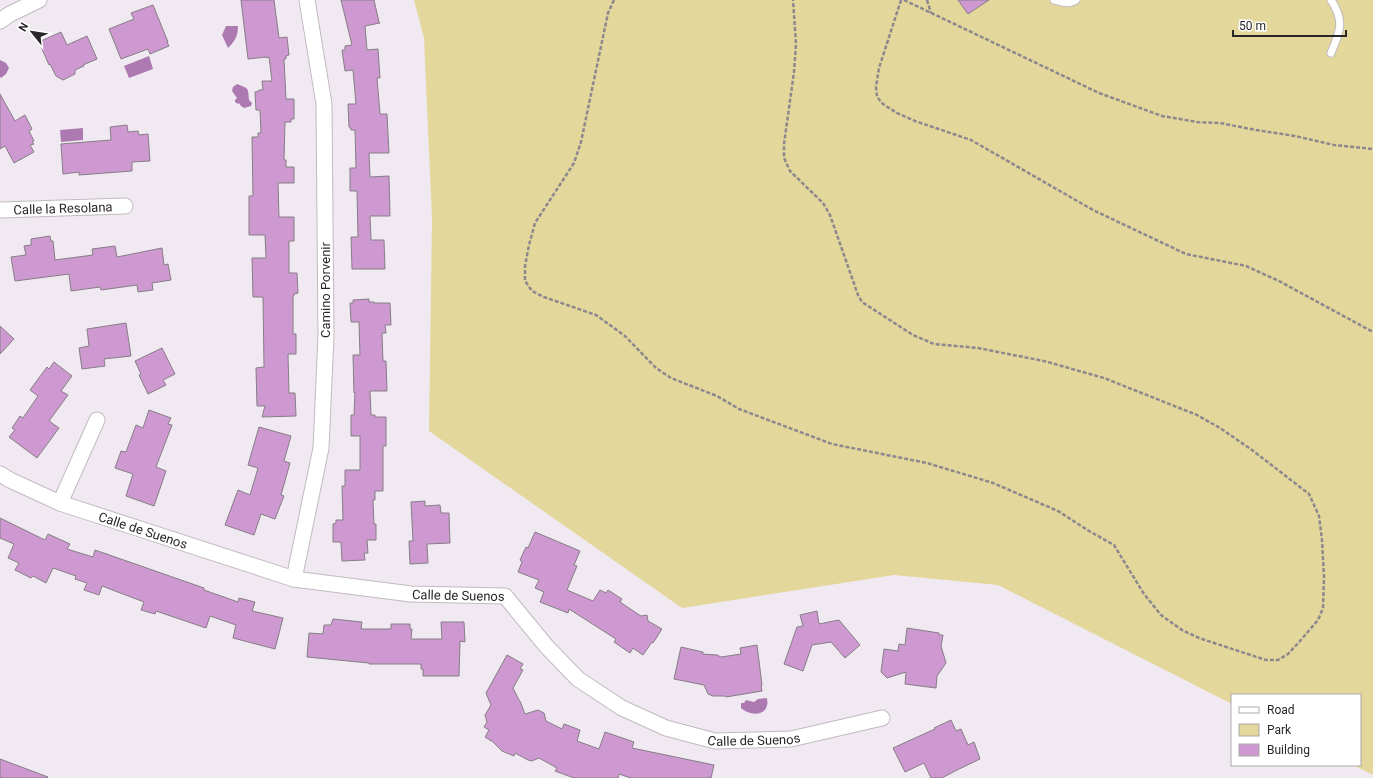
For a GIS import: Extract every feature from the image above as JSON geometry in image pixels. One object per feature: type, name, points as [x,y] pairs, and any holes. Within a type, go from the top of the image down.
[{"type":"street","points":[[0,21],[10,14],[40,0]]},
{"type":"street","name":"Camino Porvenir","points":[[294,579],[321,448],[326,336],[324,104],[307,0]]},
{"type":"street","name":"Calle la Resolana","points":[[0,210],[125,206]]},
{"type":"street","points":[[60,503],[97,420]]},
{"type":"street","name":"Calle de Suenos","points":[[0,474],[60,503],[294,579],[411,594],[505,596],[547,648],[578,679],[622,708],[666,728],[715,740],[791,739],[882,718]]},
{"type":"lane","points":[[1054,0],[1064,3],[1072,3],[1076,0]]},
{"type":"lane","points":[[1331,0],[1339,17],[1340,32],[1331,52]]},
{"type":"path","points":[[614,0],[608,13],[581,142],[574,163],[535,223],[525,266],[525,281],[532,291],[544,297],[596,315],[624,336],[656,368],[671,378],[717,396],[739,409],[832,444],[927,463],[994,483],[1052,508],[1114,545],[1144,594],[1161,614],[1182,630],[1199,638],[1266,660],[1278,660],[1288,654],[1318,620],[1322,608],[1324,576],[1322,540],[1319,516],[1309,494],[1252,450],[1220,428],[1197,415],[1104,378],[1044,361],[978,348],[934,344],[901,328],[862,302],[858,295],[830,215],[823,203],[790,171],[784,158],[784,144],[794,72],[796,44],[793,0]]},
{"type":"path","points":[[1373,149],[1334,145],[1295,136],[1220,123],[1197,122],[1162,116],[1082,85],[902,0],[879,68],[876,87],[877,97],[883,104],[897,113],[915,121],[972,140],[1094,210],[1186,254],[1246,266],[1279,281],[1373,332]]},
{"type":"path","points":[[927,0],[931,14]]},
{"type":"green space","points":[[414,0],[1373,0],[1373,775],[1355,766],[1361,766],[1361,694],[1231,694],[1231,703],[998,585],[894,575],[682,608],[429,431],[432,219],[424,38]]},
{"type":"shaded area","points":[[226,26],[238,26],[236,38],[228,48],[222,35]]},
{"type":"shaded area","points":[[149,56],[153,69],[129,78],[124,66]]},
{"type":"shaded area","points":[[0,60],[6,63],[9,68],[6,74],[1,78],[0,77]]},
{"type":"shaded area","points":[[237,84],[247,89],[249,100],[252,103],[251,106],[244,108],[239,103],[238,104],[235,102],[237,98],[232,91],[233,87]]},
{"type":"shaded area","points":[[83,128],[83,140],[61,142],[60,130]]},
{"type":"shaded area","points":[[767,698],[766,709],[763,712],[756,714],[741,708],[741,703],[744,703],[746,700],[754,702],[758,699]]},
{"type":"building","points":[[241,0],[274,0],[279,38],[287,37],[289,55],[286,56],[286,59],[284,59],[286,99],[294,99],[294,119],[291,119],[291,122],[285,122],[284,160],[286,160],[286,167],[294,167],[294,183],[278,183],[279,217],[294,217],[294,241],[289,241],[289,273],[297,273],[298,293],[294,294],[293,296],[293,334],[296,334],[296,354],[288,354],[289,393],[295,393],[296,416],[262,417],[265,406],[257,406],[256,368],[264,367],[263,297],[253,297],[252,258],[266,258],[265,235],[249,235],[249,196],[253,196],[252,137],[258,137],[258,133],[261,133],[260,110],[256,110],[255,92],[263,90],[262,81],[272,81],[269,57],[248,59]]},
{"type":"building","points":[[341,0],[374,0],[380,23],[365,26],[367,50],[378,49],[380,78],[377,78],[380,114],[387,114],[389,153],[369,153],[370,177],[389,176],[390,216],[370,216],[371,240],[384,240],[385,269],[352,269],[351,237],[358,237],[357,191],[350,191],[350,168],[356,168],[355,130],[351,130],[349,127],[348,104],[356,104],[353,70],[345,71],[342,50],[345,50],[345,46],[352,45]]},
{"type":"building","points":[[958,0],[989,0],[968,14]]},
{"type":"building","points":[[153,5],[169,46],[150,54],[148,49],[121,59],[109,29],[134,19],[131,13]]},
{"type":"building","points":[[61,32],[67,45],[87,36],[97,59],[83,65],[84,66],[75,70],[75,74],[63,80],[56,76],[50,64],[49,65],[39,42]]},
{"type":"building","points":[[0,94],[15,121],[25,115],[32,129],[29,131],[34,144],[30,145],[34,152],[14,163],[5,146],[0,149]]},
{"type":"building","points":[[127,125],[128,132],[138,131],[139,135],[148,134],[150,161],[132,162],[132,171],[79,175],[79,172],[63,174],[61,144],[111,140],[110,127]]},
{"type":"building","points":[[50,236],[51,241],[53,241],[55,260],[93,255],[92,249],[115,246],[117,257],[162,248],[164,265],[168,264],[171,280],[152,283],[153,290],[138,292],[137,285],[101,290],[100,287],[71,291],[69,274],[15,281],[11,257],[26,255],[24,246],[31,245],[31,239]]},
{"type":"building","points":[[369,299],[369,302],[374,303],[390,303],[391,325],[385,325],[386,333],[382,333],[383,361],[386,361],[387,391],[370,391],[371,415],[375,415],[375,417],[386,417],[386,446],[383,446],[383,491],[375,491],[375,500],[373,500],[376,540],[367,540],[368,553],[364,553],[365,560],[342,561],[341,542],[333,542],[333,524],[336,523],[336,520],[343,520],[342,486],[345,486],[345,470],[360,470],[360,436],[351,436],[351,415],[354,415],[355,392],[354,393],[353,355],[360,355],[359,322],[351,322],[350,303],[353,303],[353,300]]},
{"type":"building","points":[[126,323],[131,356],[104,359],[105,366],[82,369],[79,348],[89,346],[87,329]]},
{"type":"building","points":[[0,326],[14,339],[0,354]]},
{"type":"building","points":[[162,348],[175,374],[163,380],[166,385],[148,394],[139,375],[141,374],[135,361]]},
{"type":"building","points":[[54,362],[72,376],[61,391],[68,395],[49,421],[59,428],[37,458],[9,437],[15,430],[12,428],[20,416],[23,418],[38,396],[30,390],[47,367],[49,369]]},
{"type":"building","points":[[149,410],[171,418],[168,424],[172,425],[156,467],[166,471],[154,506],[126,496],[133,474],[115,468],[121,451],[126,452],[136,425],[143,428]]},
{"type":"building","points":[[259,427],[291,436],[284,461],[290,463],[281,495],[284,496],[275,519],[261,514],[254,535],[225,525],[238,490],[250,495],[258,468],[248,465]]},
{"type":"building","points":[[425,501],[425,506],[440,505],[441,513],[449,513],[450,543],[427,544],[428,563],[410,564],[409,541],[413,541],[411,502]]},
{"type":"building","points":[[0,518],[45,540],[48,534],[70,544],[67,549],[93,557],[95,550],[204,588],[204,590],[238,602],[239,598],[255,602],[252,611],[283,618],[275,649],[233,638],[236,625],[210,616],[206,628],[156,611],[155,614],[141,610],[144,602],[102,586],[99,595],[84,590],[87,583],[75,579],[76,576],[53,568],[46,583],[33,576],[31,578],[15,570],[19,563],[8,558],[14,544],[0,538]]},
{"type":"building","points":[[535,532],[580,551],[574,565],[577,566],[567,590],[593,601],[600,590],[606,593],[608,590],[622,599],[620,602],[641,616],[647,615],[648,621],[662,629],[643,655],[633,648],[630,653],[614,642],[616,639],[569,609],[568,613],[540,602],[544,592],[535,588],[539,580],[518,572],[522,562],[520,560],[526,547],[528,548]]},
{"type":"building","points":[[817,611],[819,624],[839,620],[860,645],[845,658],[831,642],[812,645],[803,671],[784,664],[797,627],[803,626],[800,615]]},
{"type":"building","points":[[333,619],[362,622],[361,629],[391,629],[391,624],[410,624],[410,629],[412,629],[411,639],[442,639],[441,622],[464,622],[465,642],[460,641],[459,676],[423,676],[421,664],[369,664],[307,657],[309,633],[323,634],[324,625],[331,625]]},
{"type":"building","points":[[907,628],[943,635],[941,646],[946,663],[937,676],[936,688],[905,684],[906,672],[887,678],[881,672],[884,649],[898,651],[899,644],[905,645]]},
{"type":"building","points":[[757,645],[762,691],[726,697],[713,696],[708,694],[704,685],[674,679],[681,647],[703,652],[703,654],[717,655],[721,657],[741,654],[740,648]]},
{"type":"building","points":[[507,655],[523,664],[520,669],[523,670],[513,688],[525,714],[538,710],[544,713],[546,721],[562,729],[564,724],[580,730],[577,741],[599,749],[605,732],[634,742],[632,748],[714,765],[711,778],[631,778],[619,774],[618,778],[574,778],[555,771],[557,768],[539,758],[532,761],[515,753],[514,756],[502,751],[493,742],[485,737],[489,730],[484,727],[487,722],[485,715],[491,705],[486,693]]},
{"type":"building","points":[[951,720],[956,731],[961,729],[968,745],[974,742],[980,759],[942,778],[931,778],[924,763],[905,772],[893,748]]},
{"type":"building","points":[[0,759],[48,777],[0,778]]}]
